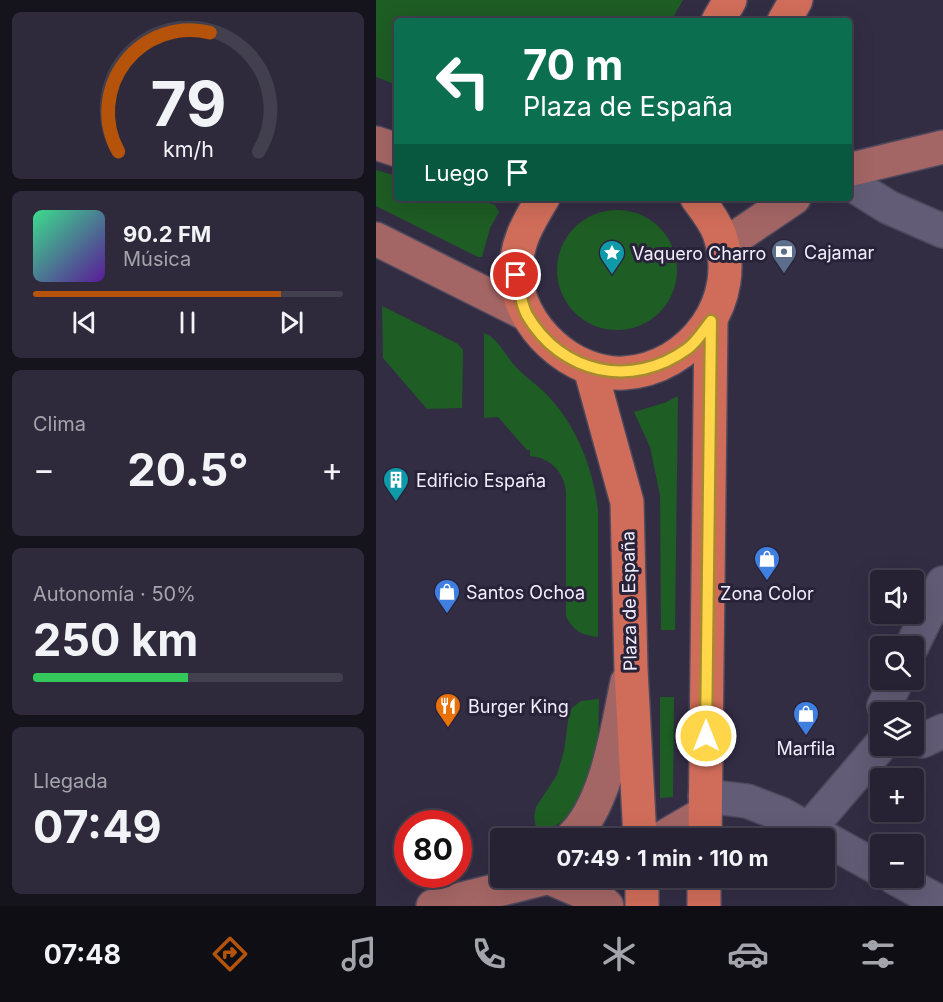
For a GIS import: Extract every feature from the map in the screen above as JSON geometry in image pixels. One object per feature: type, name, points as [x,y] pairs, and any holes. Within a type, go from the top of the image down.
[{"type":"highway","points":[[720,18],[730,0]]},
{"type":"highway","points":[[786,18],[796,0]]},
{"type":"highway","points":[[541,201],[522,232],[516,275],[526,314],[553,348],[590,368],[623,373],[658,366],[688,348],[711,321],[721,297],[725,272],[713,215]]},
{"type":"highway","points":[[705,816],[711,321]]},
{"type":"highway","name":"Plaza de España","points":[[590,368],[627,502],[631,669],[639,828]]},
{"type":"highway","points":[[642,888],[642,906]]},
{"type":"highway","points":[[704,888],[704,906]]},
{"type":"main road","points":[[376,143],[394,149]]},
{"type":"main road","points":[[852,169],[943,147]]},
{"type":"main road","points":[[713,215],[780,201]]},
{"type":"main road","points":[[376,239],[526,314]]},
{"type":"main road","points":[[578,828],[590,811],[604,782],[631,669]]},
{"type":"main road","points":[[682,828],[705,816]]},
{"type":"main road","points":[[433,906],[502,888]]},
{"type":"main road","points":[[564,888],[599,899],[607,906]]},
{"type":"street","points":[[852,184],[888,207],[943,231]]},
{"type":"street","points":[[917,636],[943,583]]},
{"type":"street","points":[[924,740],[943,731]]},
{"type":"street","points":[[810,828],[871,756]]},
{"type":"street","points":[[705,816],[747,801],[781,814],[807,828]]},
{"type":"street","points":[[835,844],[870,863]]},
{"type":"street","points":[[912,888],[939,904]]},
{"type":"green space","points":[[376,0],[683,0],[673,18],[394,18],[394,84],[376,77]]},
{"type":"green space","points":[[376,170],[394,175],[394,201],[482,201],[495,205],[499,212],[490,228],[482,257],[478,257],[376,206]]},
{"type":"green space","points":[[617,210],[640,214],[660,227],[673,247],[677,270],[673,293],[660,313],[640,326],[617,330],[594,326],[574,313],[561,293],[557,270],[561,247],[574,227],[594,214]]},
{"type":"green space","points":[[382,306],[458,344],[463,350],[462,408],[427,409],[383,358]]},
{"type":"green space","points":[[484,333],[497,343],[515,366],[559,409],[575,435],[588,464],[598,509],[598,637],[579,631],[566,616],[566,492],[559,472],[550,463],[530,456],[530,450],[527,450],[498,417],[484,418]]},
{"type":"green space","points":[[678,396],[675,630],[661,630],[660,495],[650,447],[634,412]]},
{"type":"green space","points":[[660,697],[674,697],[673,797],[660,798]]},
{"type":"green space","points":[[599,699],[598,750],[580,805],[552,828],[536,828],[534,817],[536,807],[557,775],[564,751],[569,714],[572,708],[581,701]]},
{"type":"place","name":"Cajamar","points":[[784,275]]},
{"type":"place","name":"Vaquero Charro","points":[[612,276]]},
{"type":"place","name":"Edificio España","points":[[396,503]]},
{"type":"place","name":"Zona Color","points":[[767,582]]},
{"type":"place","name":"Santos Ochoa","points":[[447,615]]},
{"type":"place","name":"Burger King","points":[[448,729]]},
{"type":"place","name":"Marfila","points":[[806,737]]},
{"type":"route","points":[[516,275],[526,314],[553,348],[590,368],[623,373],[658,366],[688,348],[711,321],[706,736]]}]
